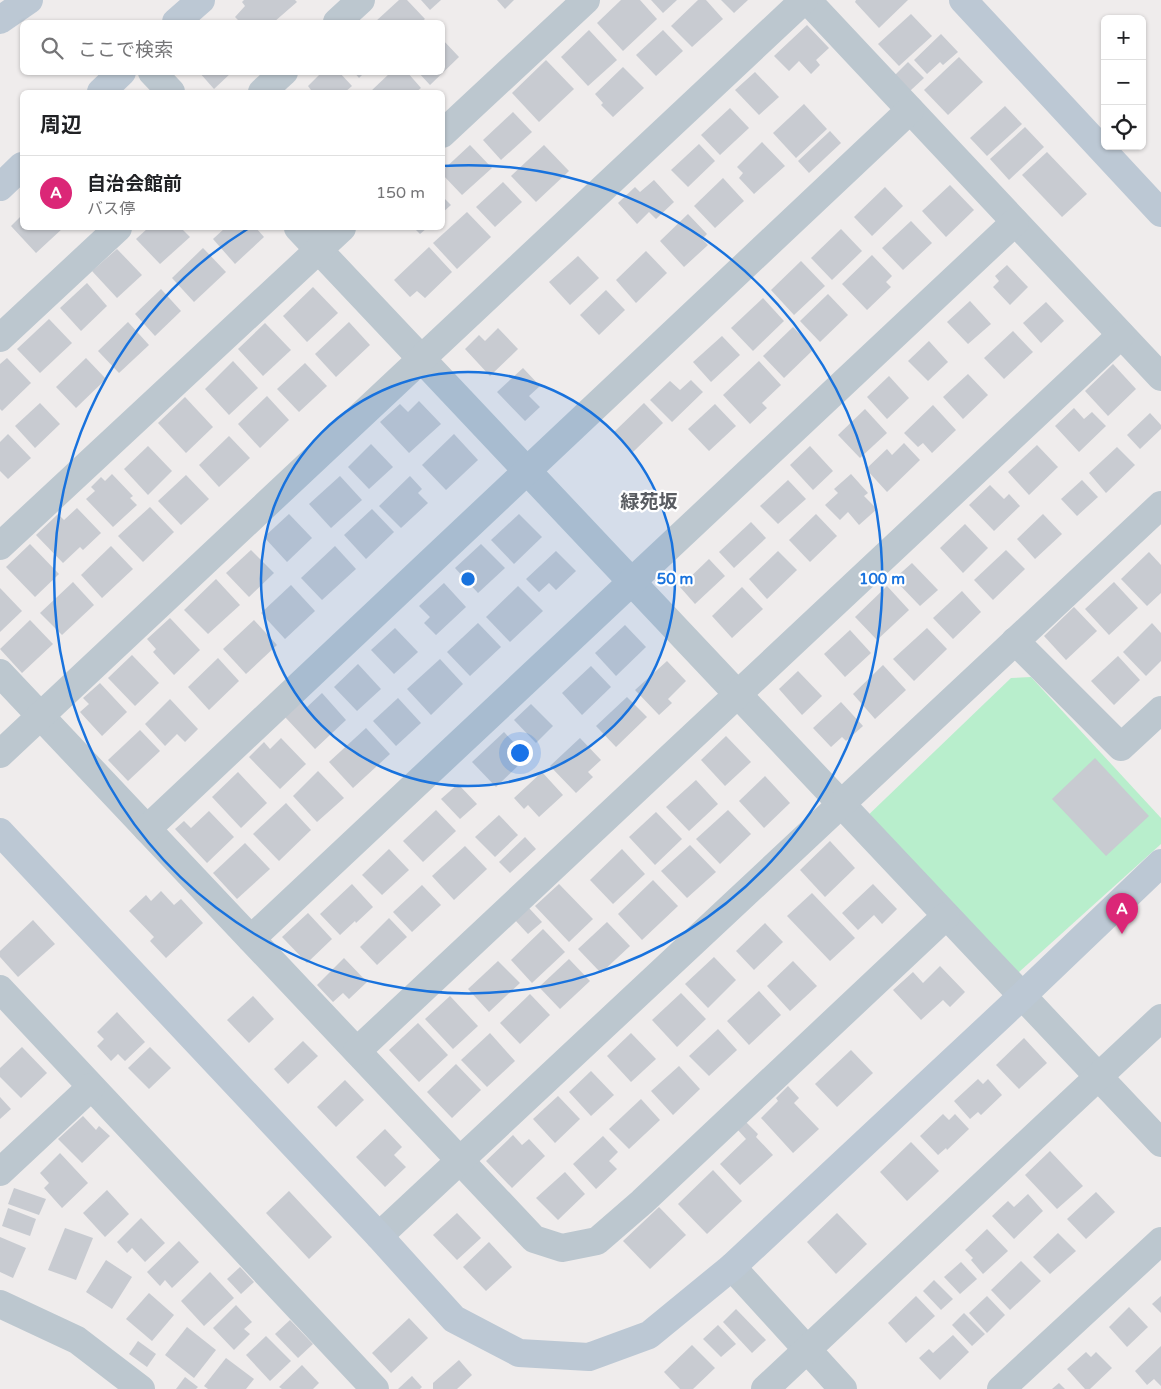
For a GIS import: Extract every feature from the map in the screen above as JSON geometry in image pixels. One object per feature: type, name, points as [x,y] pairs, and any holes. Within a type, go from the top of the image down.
[{"type":"street","points":[[0,20],[30,0]]},
{"type":"street","points":[[178,20],[201,0]]},
{"type":"street","points":[[339,20],[361,0]]},
{"type":"street","points":[[445,131],[586,0]]},
{"type":"street","points":[[0,754],[805,0],[1161,377]]},
{"type":"street","points":[[963,0],[1161,213]]},
{"type":"street","points":[[103,90],[119,75]]},
{"type":"street","points":[[155,75],[169,90]]},
{"type":"street","points":[[264,90],[281,75]]},
{"type":"street","points":[[147,829],[910,110]]},
{"type":"street","points":[[0,187],[20,168]]},
{"type":"street","points":[[251,939],[1015,222]]},
{"type":"street","points":[[0,338],[116,230]]},
{"type":"street","points":[[300,230],[1161,1143]]},
{"type":"street","points":[[0,546],[340,230]]},
{"type":"street","points":[[357,1050],[1121,335]]},
{"type":"street","points":[[378,1236],[1161,505]]},
{"type":"street","points":[[1015,641],[1121,747],[1161,710]]},
{"type":"street","points":[[0,674],[534,1239],[562,1248],[597,1241],[642,1202],[946,916]]},
{"type":"street","points":[[0,832],[454,1319],[519,1353],[589,1357],[649,1335],[732,1268],[1161,863]]},
{"type":"street","points":[[0,989],[375,1389]]},
{"type":"street","points":[[765,1389],[1161,1018]]},
{"type":"street","points":[[0,1172],[91,1086]]},
{"type":"street","points":[[1001,1389],[1161,1241]]},
{"type":"street","points":[[732,1268],[843,1389]]},
{"type":"street","points":[[0,1304],[77,1340],[142,1389]]},
{"type":"green space","points":[[1031,677],[1161,818],[1161,844],[1009,981],[860,823],[1011,678]]},
{"type":"building","points":[[244,0],[295,0],[297,2],[276,20],[238,20],[235,17],[245,6],[242,2]]},
{"type":"building","points":[[399,0],[407,0],[425,19],[424,20],[377,20]]},
{"type":"building","points":[[421,0],[441,0],[430,10]]},
{"type":"building","points":[[497,0],[514,0],[505,9]]},
{"type":"building","points":[[621,0],[640,0],[657,19],[623,51],[597,23]]},
{"type":"building","points":[[651,0],[677,0],[663,13]]},
{"type":"building","points":[[698,0],[706,0],[723,19],[692,47],[671,26]]},
{"type":"building","points":[[721,0],[748,0],[734,13]]},
{"type":"building","points":[[856,0],[908,0],[879,28],[855,2]]},
{"type":"building","points":[[911,14],[932,36],[899,66],[878,44]]},
{"type":"building","points":[[807,25],[829,48],[816,60],[820,65],[811,74],[799,61],[789,71],[774,56]]},
{"type":"building","points":[[589,30],[617,60],[588,86],[561,57]]},
{"type":"building","points":[[663,30],[683,51],[656,76],[636,55]]},
{"type":"building","points":[[941,34],[958,52],[943,65],[940,62],[927,74],[914,60]]},
{"type":"building","points":[[445,42],[459,57],[445,71]]},
{"type":"building","points":[[959,57],[983,82],[948,115],[924,90]]},
{"type":"building","points":[[546,60],[574,89],[539,122],[512,93]]},
{"type":"building","points":[[908,62],[924,78],[910,91],[895,75]]},
{"type":"building","points":[[623,67],[644,88],[613,117],[601,105],[603,103],[595,94]]},
{"type":"building","points":[[755,72],[779,97],[759,115],[735,90]]},
{"type":"building","points":[[202,75],[229,75],[214,89]]},
{"type":"building","points":[[319,75],[342,75],[352,86],[347,90],[311,90],[308,86]]},
{"type":"building","points":[[388,75],[410,75],[421,88],[418,90],[372,90]]},
{"type":"building","points":[[421,75],[440,75],[430,85]]},
{"type":"building","points":[[804,104],[827,129],[796,158],[773,133]]},
{"type":"building","points":[[1005,106],[1022,124],[987,156],[970,138]]},
{"type":"building","points":[[730,108],[749,128],[720,155],[701,135]]},
{"type":"building","points":[[513,112],[532,132],[501,160],[483,140]]},
{"type":"building","points":[[1025,127],[1044,147],[1009,180],[990,159]]},
{"type":"building","points":[[830,131],[841,143],[809,173],[798,161]]},
{"type":"building","points":[[762,142],[785,166],[754,194],[739,178],[743,173],[737,167]]},
{"type":"building","points":[[699,144],[715,161],[688,187],[671,170]]},
{"type":"building","points":[[470,145],[492,168],[462,195],[445,177],[445,168]]},
{"type":"building","points":[[544,145],[569,171],[536,202],[511,176]]},
{"type":"building","points":[[1047,152],[1087,194],[1062,217],[1022,175]]},
{"type":"building","points":[[723,178],[744,201],[715,228],[694,206]]},
{"type":"building","points":[[654,180],[674,202],[656,219],[649,212],[637,224],[618,203],[635,187],[640,192]]},
{"type":"building","points":[[503,182],[522,202],[495,227],[476,207]]},
{"type":"building","points":[[950,185],[974,210],[946,237],[922,211]]},
{"type":"building","points":[[885,187],[903,206],[872,236],[854,217]]},
{"type":"building","points":[[445,199],[451,205],[445,210]]},
{"type":"building","points":[[467,212],[491,237],[457,269],[433,243]]},
{"type":"building","points":[[688,214],[707,234],[702,239],[708,245],[684,267],[660,241]]},
{"type":"building","points":[[20,217],[20,230],[61,230],[36,253],[11,226]]},
{"type":"building","points":[[911,221],[932,243],[903,270],[882,248]]},
{"type":"building","points":[[841,229],[862,251],[832,280],[811,258]]},
{"type":"building","points":[[146,230],[183,230],[190,237],[160,264],[136,239]]},
{"type":"building","points":[[223,230],[258,230],[264,237],[235,264],[213,239]]},
{"type":"building","points":[[416,230],[425,230],[420,234]]},
{"type":"building","points":[[429,247],[452,272],[425,298],[417,291],[410,297],[394,280]]},
{"type":"building","points":[[203,248],[226,272],[194,302],[172,278]]},
{"type":"building","points":[[117,249],[142,275],[117,298],[92,271]]},
{"type":"building","points":[[646,251],[667,273],[636,303],[616,280]]},
{"type":"building","points":[[872,255],[892,276],[886,282],[891,287],[867,310],[842,284]]},
{"type":"building","points":[[578,256],[599,278],[570,305],[549,282]]},
{"type":"building","points":[[801,261],[825,286],[794,315],[771,290]]},
{"type":"building","points":[[1007,265],[1028,287],[1010,305],[993,287],[999,281],[995,276]]},
{"type":"building","points":[[87,283],[107,306],[81,331],[60,308]]},
{"type":"building","points":[[313,287],[338,313],[307,342],[283,316]]},
{"type":"building","points":[[161,289],[181,311],[155,336],[135,314]]},
{"type":"building","points":[[606,290],[625,310],[599,335],[580,315]]},
{"type":"building","points":[[828,294],[848,315],[820,342],[800,321]]},
{"type":"building","points":[[763,298],[784,321],[753,351],[731,328]]},
{"type":"building","points":[[970,301],[991,324],[968,344],[947,322]]},
{"type":"building","points":[[1046,302],[1064,321],[1041,343],[1023,323]]},
{"type":"building","points":[[49,319],[72,343],[40,373],[17,349]]},
{"type":"building","points":[[128,322],[149,345],[119,373],[98,351]]},
{"type":"building","points":[[349,322],[370,345],[336,377],[315,354]]},
{"type":"building","points":[[265,323],[291,350],[263,376],[238,349]]},
{"type":"building","points":[[793,327],[814,349],[784,378],[763,356]]},
{"type":"building","points":[[498,328],[518,349],[490,376],[465,349],[479,335],[485,341]]},
{"type":"building","points":[[1013,331],[1033,352],[1004,379],[984,358]]},
{"type":"building","points":[[722,336],[740,355],[711,382],[693,362]]},
{"type":"building","points":[[929,341],[948,362],[928,381],[908,361]]},
{"type":"building","points":[[7,358],[31,383],[2,411],[0,409],[0,364]]},
{"type":"building","points":[[86,358],[106,379],[76,408],[56,387]]},
{"type":"building","points":[[233,361],[258,388],[229,415],[205,389]]},
{"type":"building","points":[[759,361],[781,385],[762,403],[767,408],[750,424],[723,395]]},
{"type":"building","points":[[305,363],[327,386],[299,412],[277,389]]},
{"type":"building","points":[[1113,364],[1136,389],[1108,416],[1085,391]]},
{"type":"building","points":[[523,368],[540,386],[529,396],[540,407],[525,421],[497,392]]},
{"type":"building","points":[[968,374],[988,395],[963,419],[943,397]]},
{"type":"building","points":[[889,376],[909,398],[887,419],[867,397]]},
{"type":"building","points":[[691,380],[703,392],[672,422],[650,400],[670,381],[680,390]]},
{"type":"building","points":[[267,396],[289,420],[260,448],[238,424]]},
{"type":"building","points":[[185,397],[213,427],[186,453],[158,423]]},
{"type":"building","points":[[419,401],[441,424],[409,453],[380,422],[400,404],[408,412]]},
{"type":"building","points":[[40,403],[60,424],[35,448],[15,426]]},
{"type":"building","points":[[644,403],[663,423],[633,452],[614,432]]},
{"type":"building","points":[[715,404],[736,426],[709,451],[688,429]]},
{"type":"building","points":[[933,405],[956,430],[932,453],[923,443],[918,447],[904,433]]},
{"type":"building","points":[[1074,408],[1084,419],[1092,412],[1106,426],[1079,452],[1055,426]]},
{"type":"building","points":[[865,409],[887,433],[860,458],[838,435]]},
{"type":"building","points":[[1150,413],[1161,425],[1161,429],[1140,449],[1127,435]]},
{"type":"building","points":[[8,434],[31,458],[8,479],[0,471],[0,442]]},
{"type":"building","points":[[454,434],[478,460],[446,490],[422,465]]},
{"type":"building","points":[[229,436],[250,458],[219,487],[199,465]]},
{"type":"building","points":[[904,443],[920,460],[887,492],[866,469],[887,449],[892,455]]},
{"type":"building","points":[[371,444],[393,467],[369,489],[348,467]]},
{"type":"building","points":[[1037,445],[1058,467],[1029,495],[1008,472]]},
{"type":"building","points":[[148,446],[172,471],[148,495],[124,469]]},
{"type":"building","points":[[810,446],[833,471],[813,490],[790,465]]},
{"type":"building","points":[[1117,447],[1135,465],[1106,493],[1089,473]]},
{"type":"building","points":[[112,474],[133,496],[130,498],[137,505],[113,527],[86,499],[95,491],[91,487],[101,477],[105,481]]},
{"type":"building","points":[[851,474],[868,493],[864,496],[877,509],[859,525],[848,512],[840,520],[825,505],[838,493],[834,489]]},
{"type":"building","points":[[186,475],[209,499],[181,525],[158,501]]},
{"type":"building","points":[[340,476],[362,500],[331,528],[309,504]]},
{"type":"building","points":[[410,476],[422,489],[418,493],[428,503],[401,528],[379,506]]},
{"type":"building","points":[[788,480],[806,499],[778,524],[760,506]]},
{"type":"building","points":[[1082,480],[1098,497],[1077,516],[1061,499]]},
{"type":"building","points":[[990,485],[1004,499],[1009,494],[1020,506],[994,531],[969,505]]},
{"type":"building","points":[[150,507],[174,532],[143,562],[118,536]]},
{"type":"building","points":[[77,508],[101,533],[83,550],[80,547],[63,563],[36,535],[58,514],[64,520]]},
{"type":"building","points":[[372,509],[394,532],[366,559],[344,535]]},
{"type":"building","points":[[289,514],[312,538],[287,562],[264,537]]},
{"type":"building","points":[[519,514],[542,537],[514,564],[491,540]]},
{"type":"building","points":[[816,514],[837,536],[810,562],[789,540]]},
{"type":"building","points":[[1043,514],[1062,534],[1035,559],[1017,539]]},
{"type":"building","points":[[751,522],[766,538],[734,568],[719,552]]},
{"type":"building","points":[[965,524],[988,548],[963,573],[940,548]]},
{"type":"building","points":[[30,544],[59,574],[35,597],[6,567]]},
{"type":"building","points":[[481,544],[505,568],[478,593],[455,568]]},
{"type":"building","points":[[111,546],[133,569],[102,598],[81,575]]},
{"type":"building","points":[[335,546],[356,569],[322,600],[301,578]]},
{"type":"building","points":[[251,550],[274,573],[249,597],[226,573]]},
{"type":"building","points":[[1006,550],[1025,569],[993,600],[974,580]]},
{"type":"building","points":[[556,551],[576,571],[556,590],[549,583],[539,592],[526,579]]},
{"type":"building","points":[[778,551],[797,570],[767,599],[749,579]]},
{"type":"building","points":[[1149,552],[1161,565],[1161,593],[1147,606],[1121,579]]},
{"type":"building","points":[[709,559],[725,576],[695,604],[680,587]]},
{"type":"building","points":[[912,563],[938,590],[920,606],[894,579]]},
{"type":"building","points":[[216,579],[240,605],[208,634],[184,610]]},
{"type":"building","points":[[73,582],[94,605],[62,635],[40,613]]},
{"type":"building","points":[[1114,582],[1138,608],[1109,635],[1085,609]]},
{"type":"building","points":[[444,583],[466,607],[436,635],[424,623],[430,617],[419,606]]},
{"type":"building","points":[[291,585],[315,611],[285,639],[261,613]]},
{"type":"building","points":[[518,586],[543,611],[510,642],[486,617]]},
{"type":"building","points":[[887,586],[909,610],[877,640],[855,617]]},
{"type":"building","points":[[742,587],[763,609],[732,638],[712,616]]},
{"type":"building","points":[[0,588],[22,611],[0,632]]},
{"type":"building","points":[[962,591],[981,612],[953,639],[933,618]]},
{"type":"building","points":[[1074,607],[1097,631],[1066,660],[1044,636]]},
{"type":"building","points":[[170,618],[200,650],[174,675],[153,652],[156,649],[147,639]]},
{"type":"building","points":[[30,620],[53,644],[22,673],[0,649]]},
{"type":"building","points":[[254,620],[277,645],[246,674],[223,649]]},
{"type":"building","points":[[478,623],[501,647],[470,676],[447,652]]},
{"type":"building","points":[[1152,623],[1161,633],[1161,661],[1146,676],[1123,652]]},
{"type":"building","points":[[625,625],[646,647],[616,676],[595,653]]},
{"type":"building","points":[[395,628],[418,652],[394,674],[371,650]]},
{"type":"building","points":[[927,628],[947,649],[914,681],[893,659]]},
{"type":"building","points":[[850,630],[871,653],[845,677],[824,654]]},
{"type":"building","points":[[132,655],[159,683],[135,706],[108,678]]},
{"type":"building","points":[[1118,656],[1140,680],[1114,705],[1091,681]]},
{"type":"building","points":[[218,658],[239,681],[209,710],[188,687]]},
{"type":"building","points":[[440,659],[463,684],[431,715],[407,689]]},
{"type":"building","points":[[667,661],[686,681],[668,699],[672,703],[659,715],[635,690]]},
{"type":"building","points":[[358,664],[381,689],[357,711],[334,687]]},
{"type":"building","points":[[883,665],[906,690],[875,719],[853,694]]},
{"type":"building","points":[[591,666],[611,687],[582,715],[562,693]]},
{"type":"building","points":[[798,671],[822,696],[802,715],[779,689]]},
{"type":"building","points":[[100,683],[127,712],[102,736],[80,712],[89,704],[83,698]]},
{"type":"building","points":[[322,693],[346,720],[315,749],[285,717],[301,702],[306,708]]},
{"type":"building","points":[[627,697],[647,717],[616,747],[596,726]]},
{"type":"building","points":[[398,698],[421,723],[396,746],[373,721]]},
{"type":"building","points":[[170,699],[198,729],[185,742],[177,734],[165,746],[145,724]]},
{"type":"building","points":[[841,702],[863,726],[846,741],[842,737],[831,747],[813,728]]},
{"type":"building","points":[[531,704],[553,726],[536,743],[514,720]]},
{"type":"building","points":[[366,728],[390,754],[353,788],[329,762]]},
{"type":"building","points":[[140,730],[160,751],[128,781],[108,760]]},
{"type":"building","points":[[504,732],[527,757],[496,787],[472,762]]},
{"type":"building","points":[[726,736],[751,762],[725,786],[701,760]]},
{"type":"building","points":[[281,738],[306,764],[280,789],[249,757],[264,742],[270,749]]},
{"type":"building","points":[[580,738],[601,760],[588,772],[593,777],[576,793],[550,766]]},
{"type":"building","points":[[1095,758],[1149,816],[1106,856],[1052,799]]},
{"type":"building","points":[[318,771],[344,798],[317,822],[293,796]]},
{"type":"building","points":[[238,772],[267,803],[241,828],[212,797]]},
{"type":"building","points":[[542,772],[563,795],[539,817],[528,805],[524,809],[514,798]]},
{"type":"building","points":[[765,776],[790,803],[764,828],[739,801]]},
{"type":"building","points":[[696,780],[718,804],[689,831],[666,807]]},
{"type":"building","points":[[458,784],[477,804],[460,819],[441,799]]},
{"type":"building","points":[[286,803],[311,830],[279,861],[253,834]]},
{"type":"building","points":[[436,810],[456,831],[423,862],[403,841]]},
{"type":"building","points":[[728,810],[751,834],[720,864],[696,839]]},
{"type":"building","points":[[209,811],[234,837],[207,863],[175,829],[184,821],[191,828]]},
{"type":"building","points":[[656,812],[682,839],[655,865],[629,837]]},
{"type":"building","points":[[499,815],[518,835],[495,857],[475,837]]},
{"type":"building","points":[[525,837],[536,849],[510,873],[499,862]]},
{"type":"building","points":[[830,841],[855,868],[825,897],[800,870]]},
{"type":"building","points":[[245,843],[270,869],[237,899],[213,873]]},
{"type":"building","points":[[690,845],[716,872],[687,898],[661,871]]},
{"type":"building","points":[[465,846],[487,869],[454,900],[432,876]]},
{"type":"building","points":[[389,849],[409,870],[382,895],[362,875]]},
{"type":"building","points":[[622,849],[645,874],[613,904],[590,880]]},
{"type":"building","points":[[653,880],[678,906],[642,940],[618,914]]},
{"type":"building","points":[[352,884],[373,907],[340,935],[320,914]]},
{"type":"building","points":[[559,884],[593,919],[569,942],[535,906]]},
{"type":"building","points":[[873,884],[897,909],[882,924],[874,915],[858,930],[842,913]]},
{"type":"building","points":[[422,885],[441,905],[412,932],[393,912]]},
{"type":"building","points":[[161,891],[174,905],[181,899],[203,923],[166,958],[150,941],[154,937],[129,911],[146,895],[151,901]]},
{"type":"building","points":[[812,893],[855,938],[830,961],[787,916]]},
{"type":"building","points":[[528,907],[542,922],[528,934],[514,919]]},
{"type":"building","points":[[308,913],[332,939],[307,963],[282,937]]},
{"type":"building","points":[[389,918],[407,937],[377,965],[360,947]]},
{"type":"building","points":[[33,920],[55,944],[18,977],[0,957],[0,951]]},
{"type":"building","points":[[607,922],[630,946],[601,973],[578,949]]},
{"type":"building","points":[[765,923],[783,942],[754,970],[736,951]]},
{"type":"building","points":[[543,929],[565,952],[532,983],[511,960]]},
{"type":"building","points":[[714,957],[736,980],[708,1008],[685,984]]},
{"type":"building","points":[[344,958],[367,982],[349,999],[343,993],[333,1002],[317,985]]},
{"type":"building","points":[[569,959],[590,981],[560,1009],[539,987]]},
{"type":"building","points":[[498,961],[520,983],[489,1012],[468,989]]},
{"type":"building","points":[[793,961],[817,986],[790,1011],[767,986]]},
{"type":"building","points":[[940,966],[965,992],[950,1007],[943,1000],[921,1020],[893,990],[913,972],[923,983]]},
{"type":"building","points":[[759,991],[781,1015],[749,1045],[727,1021]]},
{"type":"building","points":[[681,993],[706,1019],[677,1047],[652,1020]]},
{"type":"building","points":[[530,994],[550,1015],[520,1044],[500,1023]]},
{"type":"building","points":[[253,996],[274,1019],[249,1043],[227,1020]]},
{"type":"building","points":[[450,996],[478,1026],[453,1049],[425,1019]]},
{"type":"building","points":[[117,1012],[145,1042],[125,1061],[118,1054],[111,1061],[97,1046],[104,1039],[97,1032]]},
{"type":"building","points":[[418,1023],[448,1055],[419,1082],[389,1050]]},
{"type":"building","points":[[718,1029],[737,1050],[709,1076],[689,1056]]},
{"type":"building","points":[[490,1033],[515,1061],[487,1087],[461,1060]]},
{"type":"building","points":[[631,1033],[656,1059],[631,1082],[607,1056]]},
{"type":"building","points":[[1024,1038],[1047,1063],[1019,1089],[996,1065]]},
{"type":"building","points":[[303,1041],[318,1056],[288,1084],[274,1069]]},
{"type":"building","points":[[22,1047],[47,1073],[21,1098],[0,1077],[0,1068]]},
{"type":"building","points":[[150,1047],[171,1068],[149,1089],[128,1068]]},
{"type":"building","points":[[851,1050],[873,1073],[837,1107],[815,1084]]},
{"type":"building","points":[[456,1064],[481,1090],[452,1118],[427,1092]]},
{"type":"building","points":[[679,1066],[700,1089],[673,1115],[651,1091]]},
{"type":"building","points":[[591,1071],[614,1095],[591,1116],[569,1092]]},
{"type":"building","points":[[978,1079],[983,1084],[988,1079],[1002,1095],[981,1115],[978,1112],[970,1119],[954,1101]]},
{"type":"building","points":[[345,1080],[364,1100],[336,1127],[317,1107]]},
{"type":"building","points":[[788,1086],[799,1098],[794,1103],[819,1129],[793,1153],[761,1118],[778,1101],[776,1098]]},
{"type":"building","points":[[558,1096],[580,1119],[555,1143],[533,1119]]},
{"type":"building","points":[[0,1097],[11,1109],[0,1119]]},
{"type":"building","points":[[641,1099],[660,1120],[629,1149],[609,1129]]},
{"type":"building","points":[[943,1114],[949,1120],[955,1114],[969,1129],[947,1150],[946,1148],[938,1155],[920,1136]]},
{"type":"building","points":[[83,1116],[96,1130],[99,1126],[110,1136],[82,1163],[58,1139]]},
{"type":"building","points":[[745,1121],[758,1134],[756,1137],[773,1155],[740,1185],[720,1164],[746,1139],[737,1129]]},
{"type":"building","points":[[385,1129],[402,1147],[394,1155],[406,1167],[385,1187],[356,1157]]},
{"type":"building","points":[[513,1135],[522,1145],[529,1139],[545,1156],[512,1188],[486,1161]]},
{"type":"building","points":[[603,1136],[618,1152],[609,1161],[617,1169],[596,1189],[573,1164]]},
{"type":"building","points":[[911,1142],[939,1171],[907,1201],[880,1172]]},
{"type":"building","points":[[1050,1151],[1083,1186],[1057,1209],[1025,1175]]},
{"type":"building","points":[[60,1153],[88,1183],[62,1208],[44,1188],[49,1183],[40,1173]]},
{"type":"building","points":[[713,1170],[742,1201],[707,1234],[678,1204]]},
{"type":"building","points":[[565,1172],[585,1194],[558,1220],[536,1198]]},
{"type":"building","points":[[14,1188],[46,1199],[39,1215],[8,1204]]},
{"type":"building","points":[[107,1190],[129,1214],[105,1237],[83,1213]]},
{"type":"building","points":[[289,1191],[332,1237],[309,1259],[266,1213]]},
{"type":"building","points":[[1096,1192],[1115,1212],[1086,1239],[1067,1219]]},
{"type":"building","points":[[1028,1194],[1043,1211],[1014,1239],[992,1216],[1008,1201],[1014,1207]]},
{"type":"building","points":[[659,1207],[686,1235],[650,1269],[623,1241]]},
{"type":"building","points":[[8,1208],[36,1219],[30,1236],[2,1226]]},
{"type":"building","points":[[457,1213],[481,1238],[457,1260],[433,1235]]},
{"type":"building","points":[[837,1213],[867,1244],[836,1274],[807,1242]]},
{"type":"building","points":[[141,1218],[165,1243],[145,1262],[132,1248],[127,1253],[117,1242]]},
{"type":"building","points":[[65,1228],[93,1238],[76,1280],[48,1270]]},
{"type":"building","points":[[987,1229],[1008,1251],[983,1274],[971,1260],[973,1258],[965,1250]]},
{"type":"building","points":[[1058,1233],[1076,1251],[1050,1274],[1033,1257]]},
{"type":"building","points":[[0,1237],[26,1248],[13,1278],[0,1272]]},
{"type":"building","points":[[179,1241],[199,1262],[172,1288],[165,1280],[160,1286],[147,1272]]},
{"type":"building","points":[[489,1242],[512,1267],[486,1291],[463,1267]]},
{"type":"building","points":[[106,1260],[132,1277],[112,1309],[86,1292]]},
{"type":"building","points":[[1021,1261],[1041,1281],[1010,1310],[991,1290]]},
{"type":"building","points":[[961,1262],[977,1279],[960,1294],[944,1277]]},
{"type":"building","points":[[240,1267],[254,1282],[241,1294],[227,1279]]},
{"type":"building","points":[[210,1272],[234,1298],[204,1326],[181,1301]]},
{"type":"building","points":[[934,1280],[953,1299],[941,1310],[923,1291]]},
{"type":"building","points":[[149,1293],[174,1315],[152,1341],[126,1319]]},
{"type":"building","points":[[916,1296],[935,1316],[906,1343],[888,1323]]},
{"type":"building","points":[[987,1296],[1005,1315],[987,1333],[969,1313]]},
{"type":"building","points":[[1161,1296],[1161,1313],[1152,1304]]},
{"type":"building","points":[[236,1305],[252,1322],[244,1329],[250,1334],[234,1350],[213,1328]]},
{"type":"building","points":[[1129,1307],[1148,1327],[1127,1347],[1109,1327]]},
{"type":"building","points":[[736,1309],[766,1340],[752,1353],[723,1322]]},
{"type":"building","points":[[964,1313],[985,1334],[972,1346],[952,1325]]},
{"type":"building","points":[[409,1318],[428,1338],[391,1373],[372,1353]]},
{"type":"building","points":[[290,1320],[313,1344],[298,1358],[275,1334]]},
{"type":"building","points":[[718,1325],[736,1344],[721,1357],[703,1339]]},
{"type":"building","points":[[187,1327],[216,1350],[194,1378],[165,1355]]},
{"type":"building","points":[[953,1335],[969,1352],[940,1380],[919,1358],[929,1349],[933,1353]]},
{"type":"building","points":[[266,1336],[291,1361],[270,1381],[246,1355]]},
{"type":"building","points":[[138,1341],[156,1354],[147,1367],[129,1354]]},
{"type":"building","points":[[692,1345],[715,1368],[693,1389],[680,1389],[664,1372]]},
{"type":"building","points":[[1161,1346],[1161,1386],[1154,1379],[1147,1385],[1135,1371]]},
{"type":"building","points":[[1086,1352],[1091,1357],[1096,1352],[1112,1368],[1090,1389],[1085,1389],[1067,1369]]},
{"type":"building","points":[[226,1358],[254,1379],[246,1389],[208,1389],[204,1386]]},
{"type":"building","points":[[459,1360],[472,1375],[457,1389],[433,1389],[433,1383]]},
{"type":"building","points":[[302,1365],[319,1383],[313,1389],[282,1389],[279,1387]]},
{"type":"building","points":[[412,1376],[422,1387],[420,1389],[398,1389]]},
{"type":"building","points":[[185,1377],[198,1387],[196,1389],[176,1389]]},
{"type":"building","points":[[1059,1383],[1065,1389],[1052,1389]]},
{"type":"place","name":"自治会館前","points":[[1122,934]]},
{"type":"district","name":"緑苑坂","points":[[649,501]]}]
